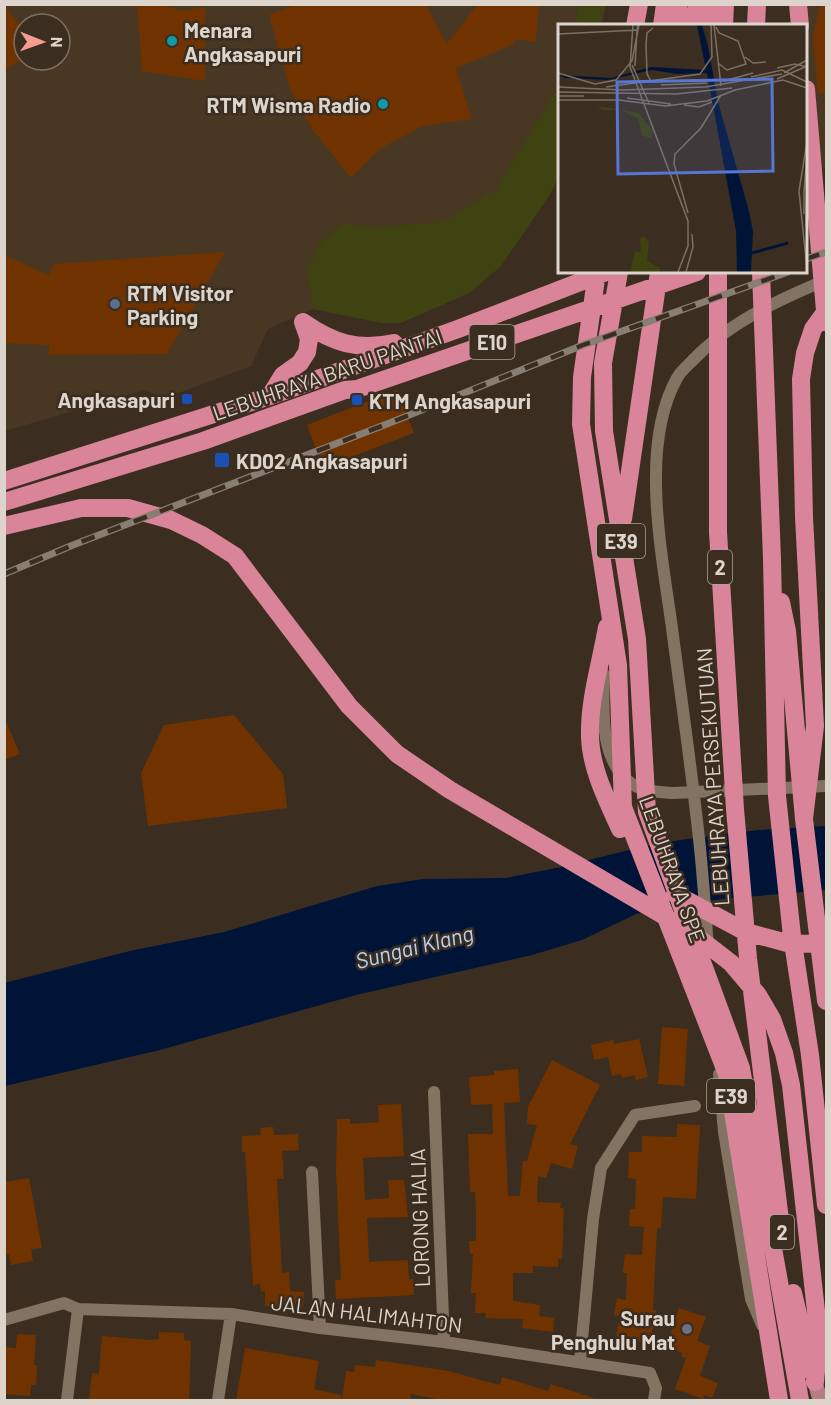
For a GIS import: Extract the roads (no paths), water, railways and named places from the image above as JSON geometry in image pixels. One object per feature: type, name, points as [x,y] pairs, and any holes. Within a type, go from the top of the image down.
[{"type":"highway","points":[[635,24],[639,4]]},
{"type":"highway","points":[[662,24],[664,4]]},
{"type":"highway","points":[[678,4],[679,24]]},
{"type":"highway","points":[[694,24],[697,4]]},
{"type":"highway","points":[[711,4],[712,24]]},
{"type":"highway","points":[[724,4],[724,24]]},
{"type":"highway","points":[[756,24],[757,4]]},
{"type":"highway","points":[[798,4],[800,24]]},
{"type":"highway","points":[[807,99],[826,296],[826,330]]},
{"type":"highway","points":[[807,188],[826,179]]},
{"type":"highway","points":[[807,232],[826,222]]},
{"type":"highway","name":"LEBUHRAYA SPE","points":[[597,273],[582,377],[581,424],[618,665],[623,807],[727,1074],[779,1401]]},
{"type":"highway","name":"LEBUHRAYA BARU PANTAI","points":[[4,481],[270,396],[458,329],[604,273]]},
{"type":"highway","name":"LEBUHRAYA SPE","points":[[619,273],[603,363],[604,431],[637,639],[647,812],[741,1068],[800,1401]]},
{"type":"highway","points":[[659,273],[604,646],[592,697],[590,738],[595,768],[627,844],[654,881],[746,932],[786,943],[822,941]]},
{"type":"highway","name":"LEBUHRAYA BARU PANTAI","points":[[4,502],[202,441],[345,390],[357,389],[694,273]]},
{"type":"highway","name":"LEBUHRAYA PERSEKUTUAN","points":[[718,273],[718,532],[735,809],[748,958],[780,1223],[796,1307],[814,1382]]},
{"type":"highway","points":[[761,273],[777,796],[792,936],[810,1055],[826,1204]]},
{"type":"highway","points":[[804,819],[815,726],[804,517],[801,379],[805,352],[826,296]]},
{"type":"highway","points":[[270,396],[283,375],[300,363],[307,352],[309,339],[303,322],[320,334],[359,347],[387,344],[458,329]]},
{"type":"highway","points":[[4,526],[81,508],[128,508],[171,520],[202,535],[235,556],[349,706],[397,754],[450,790],[661,914],[732,963],[758,995],[772,1019],[784,1053],[791,1085],[819,1338],[814,1382]]},
{"type":"highway","points":[[771,559],[787,631],[804,819],[822,941],[826,1001]]},
{"type":"highway","points":[[763,1079],[751,1152],[751,1199],[785,1401]]},
{"type":"main road","name":"2","points":[[814,1382],[820,1401]]},
{"type":"street","points":[[779,1364],[751,1299],[724,1132],[697,814],[658,524],[657,461],[659,428],[666,404],[678,376],[706,346],[737,323],[801,290],[826,296]]},
{"type":"street","points":[[604,646],[603,708],[608,749],[614,763],[633,784],[656,792],[674,793],[826,786]]},
{"type":"street","name":"LORONG HALIA","points":[[434,1092],[444,1342]]},
{"type":"street","points":[[580,1362],[593,1219],[601,1168],[635,1114],[695,1106]]},
{"type":"street","points":[[312,1172],[320,1328]]},
{"type":"street","name":"JALAN HALIMAHTON","points":[[4,1320],[64,1303],[78,1309],[231,1314],[320,1328],[444,1342],[650,1373],[656,1388],[654,1401]]},
{"type":"street","points":[[67,1401],[78,1309]]},
{"type":"street","points":[[218,1401],[231,1314]]},
{"type":"water","name":"Sungai Klang","points":[[826,826],[826,890],[723,899],[636,914],[582,940],[532,955],[356,995],[160,1050],[5,1086],[4,983],[130,951],[224,932],[377,886],[423,879],[506,878],[680,840],[758,830]]},
{"type":"railway","points":[[807,259],[826,252]]},
{"type":"railway","points":[[4,574],[583,345],[785,273]]},
{"type":"place","name":"Menara Angkasapuri","points":[[172,41]]},
{"type":"place","name":"RTM Wisma Radio","points":[[383,104]]},
{"type":"place","name":"RTM Visitor Parking","points":[[115,304]]},
{"type":"place","name":"Angkasapuri","points":[[187,399]]},
{"type":"place","name":"KTM Angkasapuri","points":[[357,400]]},
{"type":"place","name":"KD02 Angkasapuri","points":[[222,460]]},
{"type":"place","name":"Surau Penghulu Mat","points":[[687,1329]]}]
